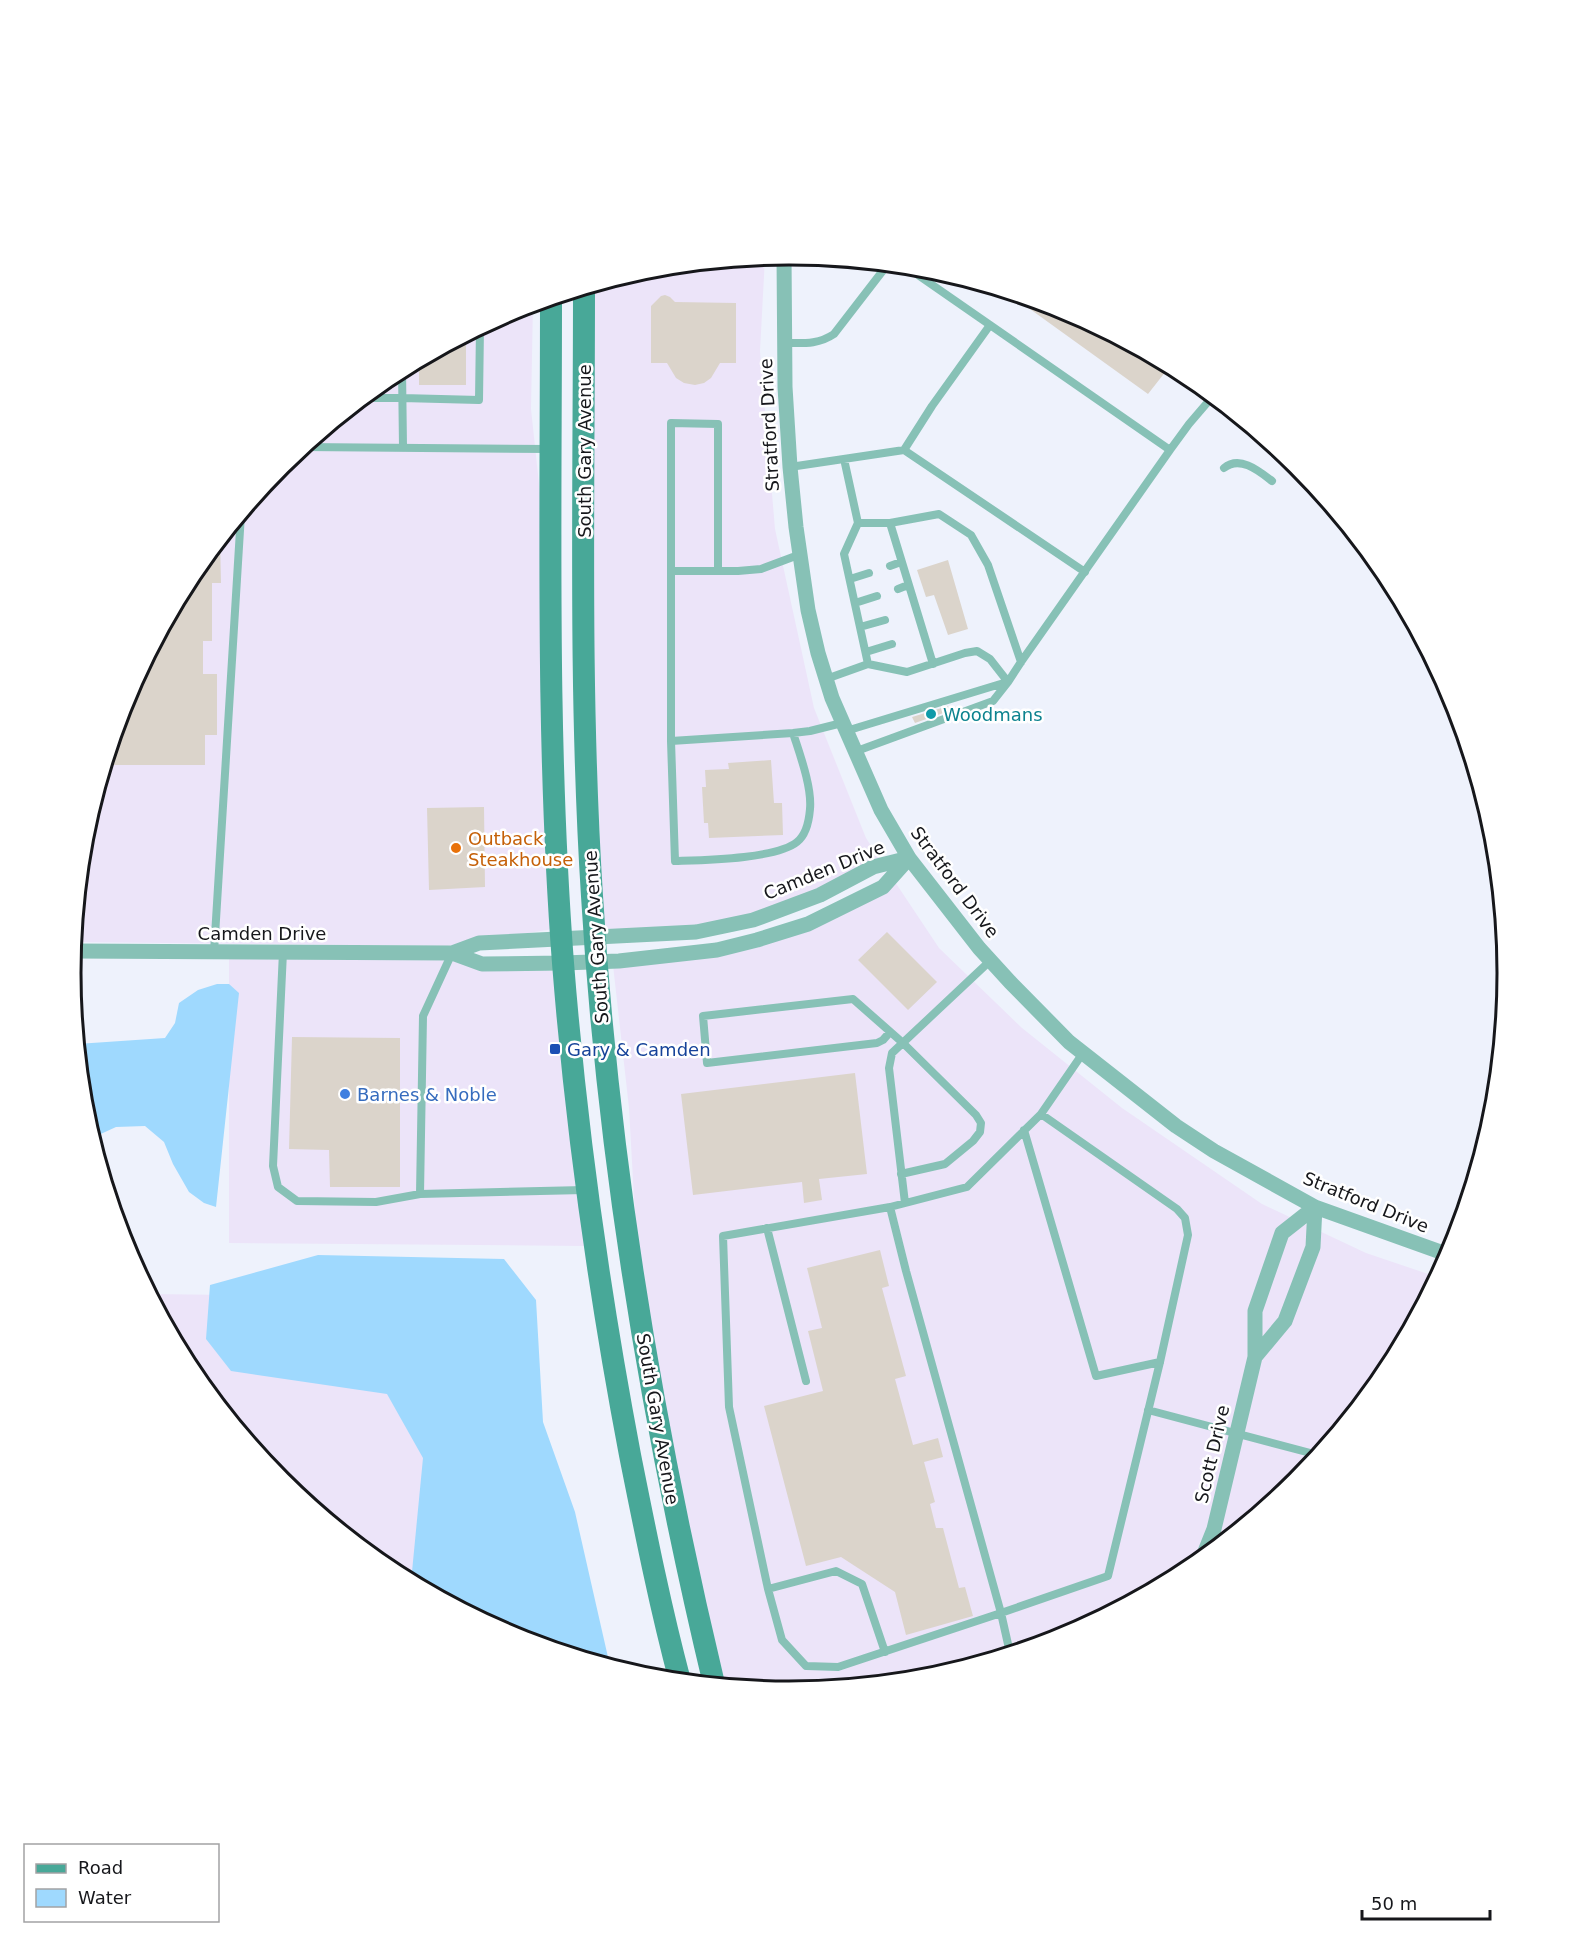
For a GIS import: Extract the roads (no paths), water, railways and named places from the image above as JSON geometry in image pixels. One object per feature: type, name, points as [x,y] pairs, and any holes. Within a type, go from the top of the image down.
[{"type":"main road","name":"South Gary Avenue","points":[[584,296],[584,683],[587,809],[597,962],[619,1180],[647,1364],[683,1549],[712,1676]]},
{"type":"main road","name":"South Gary Avenue","points":[[551,307],[551,685],[563,963],[588,1190],[610,1339],[626,1431],[678,1672]]},
{"type":"street","name":"Stratford Drive","points":[[784,265],[784,343],[790,467],[808,610],[826,680],[844,727],[881,810],[909,858],[1010,982],[1069,1041],[1176,1126],[1214,1151],[1314,1207],[1439,1252]]},
{"type":"street","name":"Camden Drive","points":[[452,953],[480,943],[696,932],[753,920],[820,895],[873,867],[909,858]]},
{"type":"street","name":"Camden Drive","points":[[82,951],[452,953],[482,964],[619,962],[717,950],[808,924],[883,887],[909,858]]},
{"type":"street","name":"Scott Drive","points":[[1208,1544],[1214,1528],[1255,1357],[1255,1311],[1282,1233],[1314,1207]]},
{"type":"street","name":"Scott Drive","points":[[1255,1357],[1286,1321],[1313,1247],[1314,1207]]},
{"type":"lane","points":[[784,343],[814,343],[824,341],[834,334],[882,271]]},
{"type":"lane","points":[[923,278],[1170,450]]},
{"type":"lane","points":[[904,450],[932,406],[990,325]]},
{"type":"lane","points":[[376,398],[479,400],[480,336]]},
{"type":"lane","points":[[402,380],[403,447]]},
{"type":"lane","points":[[855,752],[993,701],[1170,450],[1208,402]]},
{"type":"lane","points":[[718,571],[718,424],[671,423],[671,741],[675,861],[749,857],[791,846],[799,841],[805,832],[811,808],[802,762],[793,733]]},
{"type":"lane","points":[[315,447],[551,449]]},
{"type":"lane","points":[[790,467],[904,450],[1085,572]]},
{"type":"lane","points":[[844,459],[858,523],[844,554],[868,664]]},
{"type":"lane","points":[[1224,468],[1230,463],[1240,463],[1253,468],[1272,481]]},
{"type":"lane","points":[[858,523],[890,523],[939,514],[971,535],[988,565],[1021,662]]},
{"type":"lane","points":[[890,523],[933,664]]},
{"type":"lane","points":[[214,952],[240,526]]},
{"type":"lane","points":[[671,571],[761,569],[801,554]]},
{"type":"lane","points":[[890,566],[901,562]]},
{"type":"lane","points":[[850,579],[869,573]]},
{"type":"lane","points":[[898,590],[908,585]]},
{"type":"lane","points":[[855,603],[877,596]]},
{"type":"lane","points":[[905,612],[916,609]]},
{"type":"lane","points":[[860,627],[885,620]]},
{"type":"lane","points":[[913,636],[923,633]]},
{"type":"lane","points":[[866,652],[892,644]]},
{"type":"lane","points":[[826,680],[868,664],[908,672],[977,651],[990,659],[1008,682]]},
{"type":"lane","points":[[671,741],[793,733],[844,727],[1008,682]]},
{"type":"lane","points":[[283,952],[273,1166],[278,1187],[297,1201],[376,1202],[420,1194],[588,1190]]},
{"type":"lane","points":[[420,1194],[423,1016],[452,953]]},
{"type":"lane","points":[[904,1203],[889,1068],[892,1053],[991,960]]},
{"type":"lane","points":[[890,1032],[877,1043],[707,1063],[703,1016],[853,999],[903,1043],[976,1114],[981,1123],[980,1132],[973,1141],[945,1164],[901,1174]]},
{"type":"lane","points":[[1041,1114],[1177,1209],[1185,1218],[1188,1235],[1108,1576],[838,1667],[806,1666],[782,1640],[768,1589],[729,1407],[723,1236],[890,1207],[967,1187],[1041,1114],[1083,1053]]},
{"type":"lane","points":[[1024,1130],[1096,1376],[1160,1362]]},
{"type":"lane","points":[[890,1207],[1008,1646]]},
{"type":"lane","points":[[767,1228],[806,1381]]},
{"type":"lane","points":[[1148,1410],[1309,1453]]},
{"type":"lane","points":[[768,1589],[836,1571],[862,1584],[885,1652]]},
{"type":"water","points":[[217,984],[229,984],[239,993],[216,1207],[204,1203],[189,1192],[164,1142],[145,1126],[116,1127],[100,1134],[85,1043],[165,1038],[175,1023],[179,1003],[198,990]]},
{"type":"water","points":[[318,1255],[504,1259],[536,1300],[543,1422],[575,1512],[608,1657],[518,1627],[476,1608],[412,1572],[423,1458],[387,1394],[231,1371],[206,1339],[210,1285]]},
{"type":"place","name":"Woodmans","points":[[931,714]]},
{"type":"place","name":"Outback Steakhouse","points":[[456,848]]},
{"type":"place","name":"Gary & Camden","points":[[555,1049]]},
{"type":"place","name":"Barnes & Noble","points":[[345,1094]]}]
